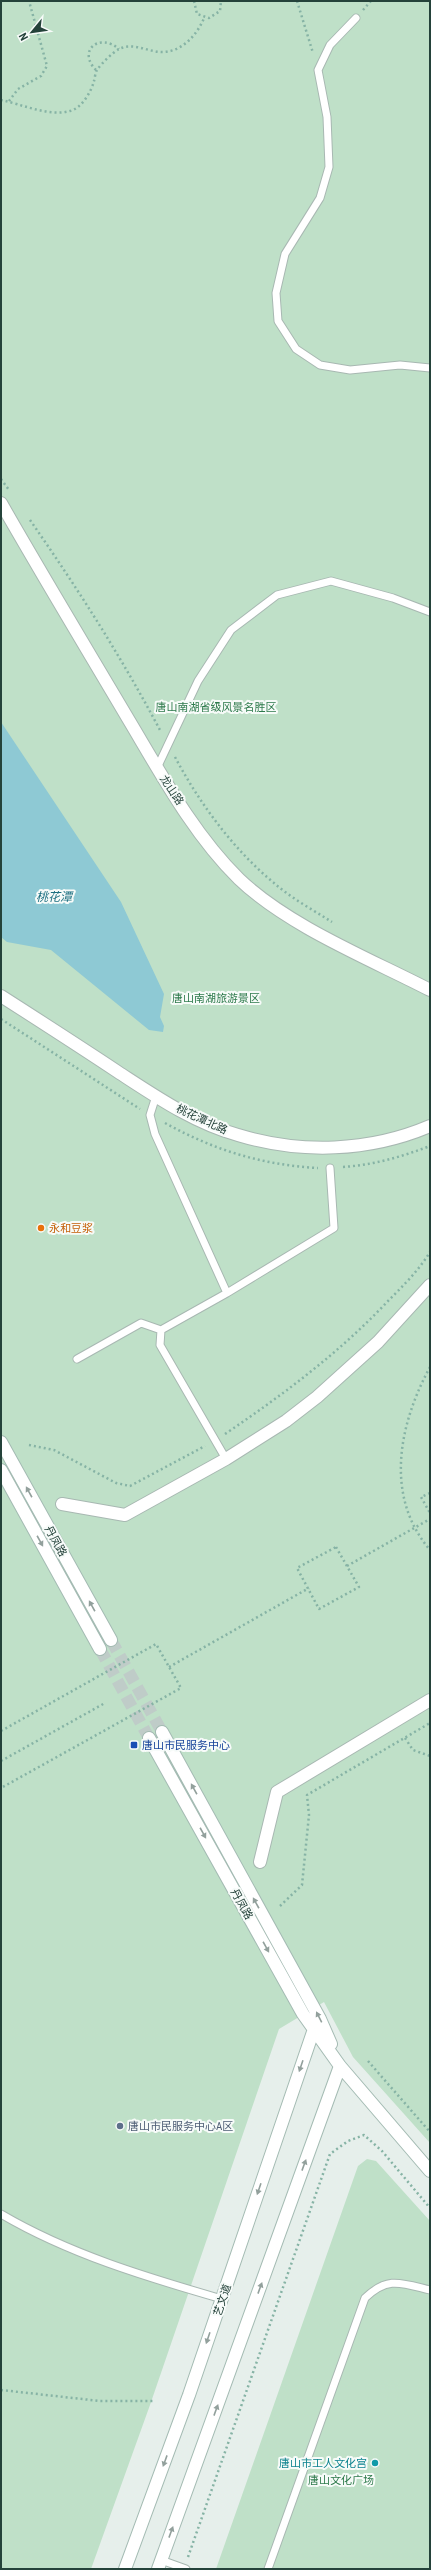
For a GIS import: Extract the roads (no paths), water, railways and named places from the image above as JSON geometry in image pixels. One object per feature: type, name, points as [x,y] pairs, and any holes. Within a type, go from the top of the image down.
[{"type":"main road","name":"龙山路","points":[[1,503],[157,768],[208,844],[240,879],[286,914],[430,990]]},
{"type":"main road","name":"桃花潭北路","points":[[1,996],[156,1096],[193,1117],[237,1135],[321,1149],[391,1139],[430,1126]]},
{"type":"main road","points":[[62,1504],[125,1516],[226,1459],[286,1421],[317,1398],[378,1342],[430,1285]]},
{"type":"main road","name":"丹凤路","points":[[1,1442],[111,1640]]},
{"type":"main road","name":"丹凤路","points":[[1,1470],[100,1648]]},
{"type":"main road","points":[[260,1862],[276,1792],[430,1700]]},
{"type":"main road","name":"丹凤路","points":[[162,1732],[320,2019],[340,2066]]},
{"type":"main road","name":"丹凤路","points":[[150,1738],[303,2014],[340,2066],[430,2171]]},
{"type":"main road","name":"艺文道","points":[[125,2569],[222,2299],[314,2029]]},
{"type":"main road","points":[[160,2564],[340,2066]]},
{"type":"lane","points":[[356,18],[330,45],[318,70],[327,117],[329,168],[320,198],[285,254],[276,293],[278,321],[296,349],[320,365],[350,370],[400,365],[430,368]]},
{"type":"lane","points":[[157,768],[198,681],[231,630],[277,595],[331,581],[393,598],[430,612]]},
{"type":"lane","points":[[156,1096],[150,1115],[155,1134],[227,1293]]},
{"type":"lane","points":[[76,1359],[142,1323],[161,1330],[227,1293],[334,1228],[330,1168]]},
{"type":"lane","points":[[161,1330],[160,1345],[226,1459]]},
{"type":"lane","points":[[1,2214],[60,2244],[102,2261],[158,2281],[222,2299]]},
{"type":"lane","points":[[268,2569],[365,2298],[377,2287],[387,2283],[400,2283],[430,2290]]},
{"type":"lane","points":[[160,2564],[185,2569]]},
{"type":"water","name":"桃花潭","points":[[1,722],[121,902],[164,994],[160,1017],[164,1026],[163,1032],[149,1030],[51,950],[7,942],[1,937]]},
{"type":"tunnel","points":[[111,1640],[162,1732]]},
{"type":"tunnel","points":[[100,1649],[149,1738]]},
{"type":"place","name":"永和豆浆","points":[[41,1228]]},
{"type":"place","name":"唐山市民服务中心","points":[[134,1745]]},
{"type":"place","name":"唐山市民服务中心A区","points":[[120,2126]]},
{"type":"place","name":"唐山市工人文化宫","points":[[375,2463]]},
{"type":"park label","name":"唐山南湖省级风景名胜区","points":[[216,707]]},
{"type":"park label","name":"唐山南湖旅游景区","points":[[216,998]]},
{"type":"park label","name":"唐山文化广场","points":[[341,2480]]}]
